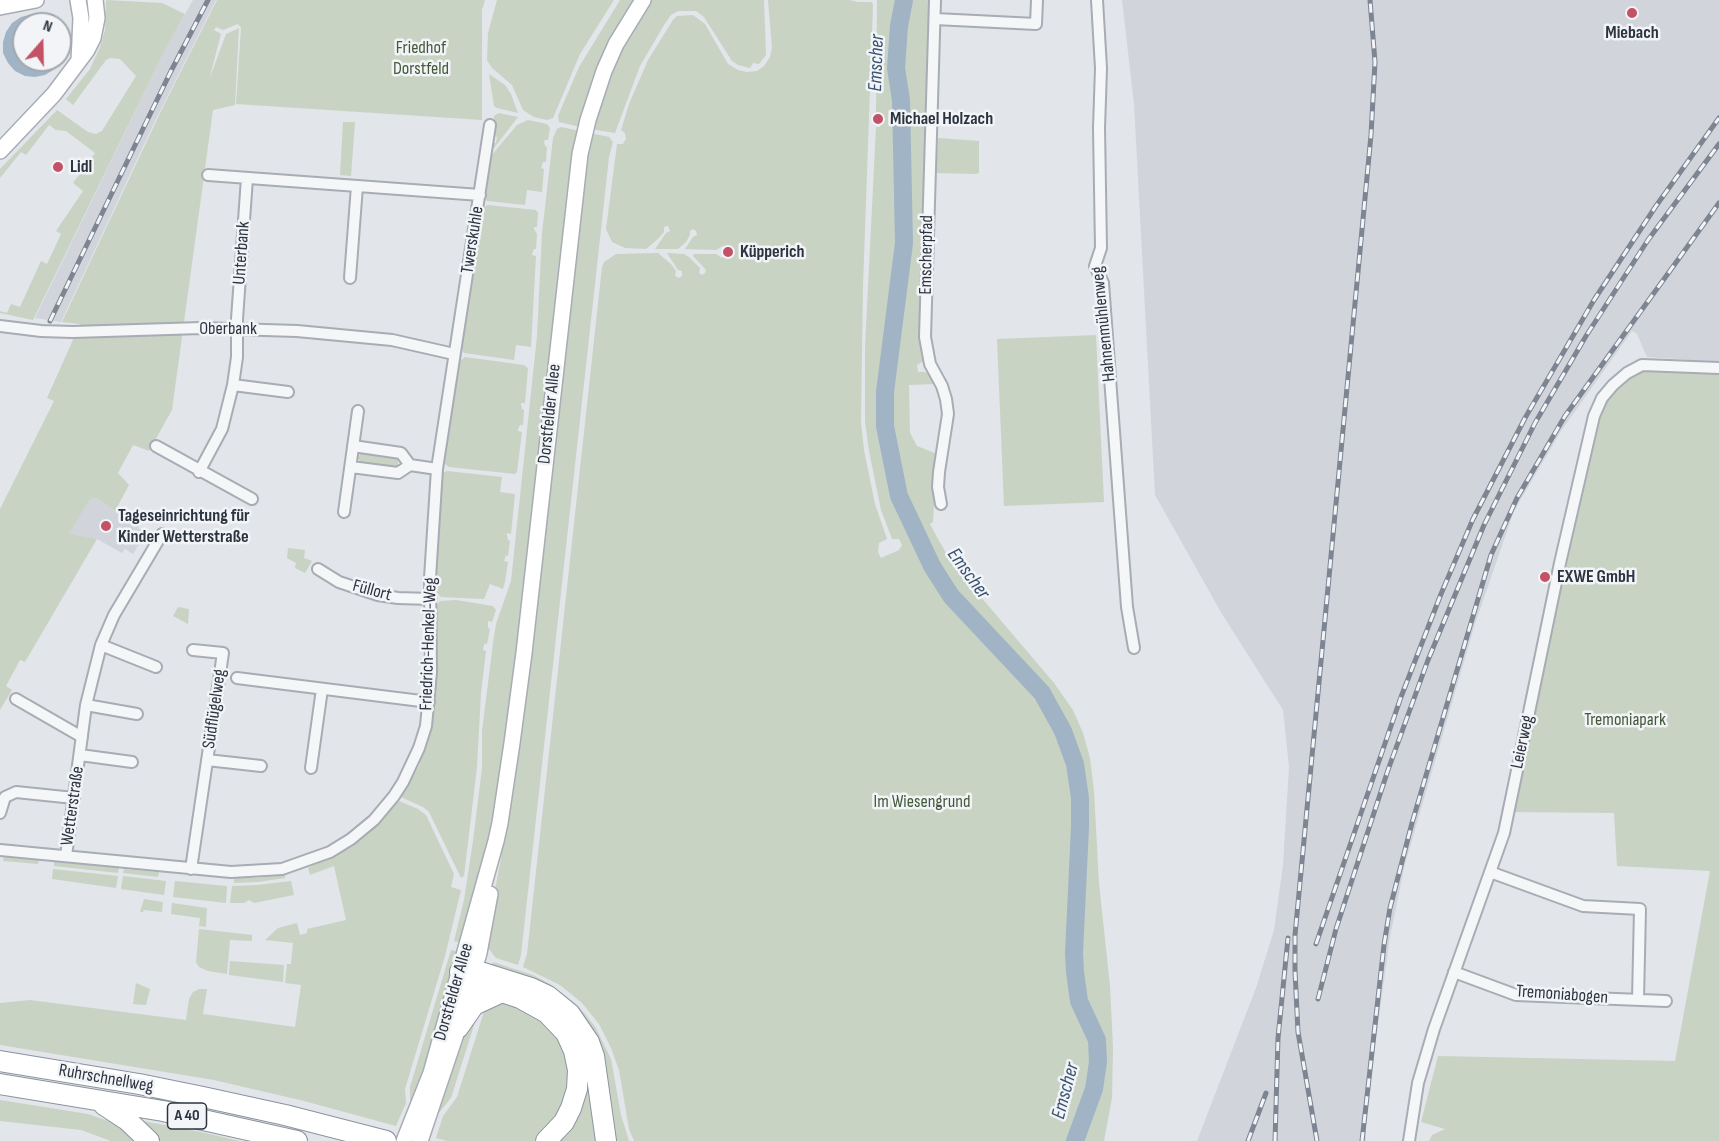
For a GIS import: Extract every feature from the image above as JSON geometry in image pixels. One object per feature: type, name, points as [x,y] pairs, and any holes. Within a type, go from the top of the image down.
[{"type":"highway","points":[[468,975],[502,992],[526,1000],[547,1013],[566,1033],[574,1050],[578,1070],[578,1089],[564,1122],[546,1141]]},
{"type":"highway","points":[[468,975],[531,988],[548,996],[570,1014],[589,1042],[594,1056],[601,1089],[606,1141]]},
{"type":"highway","points":[[458,1028],[474,1005],[502,992]]},
{"type":"highway","name":"Ruhrschnellweg","points":[[0,1061],[203,1096],[386,1141]]},
{"type":"highway","name":"Ruhrschnellweg","points":[[0,1084],[163,1111],[297,1141]]},
{"type":"highway","points":[[76,1096],[98,1102],[114,1110],[149,1141]]},
{"type":"main road","points":[[0,7],[36,0]]},
{"type":"main road","points":[[78,0],[81,18],[78,61]]},
{"type":"main road","points":[[0,150],[51,97],[87,50],[93,38],[97,18],[95,0]]},
{"type":"main road","name":"Dorstfelder Allee","points":[[404,1141],[420,1120],[458,1028],[496,841],[513,743],[580,154],[604,71],[616,44],[643,0]]},
{"type":"main road","name":"Dorstfelder Allee","points":[[420,1141],[420,1120],[447,1011],[468,975]]},
{"type":"street","name":"Emscherpfad","points":[[935,0],[925,337],[930,364],[942,386],[948,414],[939,472],[938,487],[941,504]]},
{"type":"street","points":[[935,19],[1036,24],[1037,0]]},
{"type":"street","name":"Hahnenmühlenweg","points":[[1097,0],[1101,68],[1099,128],[1101,248],[1095,266],[1103,283],[1127,607],[1134,648]]},
{"type":"street","name":"Twerskuhle","points":[[454,354],[490,125]]},
{"type":"street","points":[[208,175],[480,195]]},
{"type":"street","name":"Unterbank","points":[[200,472],[222,429],[233,385],[237,357],[247,178]]},
{"type":"street","points":[[350,278],[357,186]]},
{"type":"street","name":"Oberbank","points":[[0,326],[41,331],[102,333],[237,328],[297,331],[393,340],[454,354]]},
{"type":"street","name":"Friedrich-Henkel-Weg","points":[[0,849],[191,870],[231,872],[282,869],[330,852],[351,839],[385,808],[403,782],[419,748],[426,726],[431,672],[432,534],[436,469],[454,354]]},
{"type":"street","name":"Leierweg","points":[[1409,1141],[1418,1083],[1434,1029],[1504,833],[1560,563],[1594,416],[1602,398],[1627,373],[1642,365],[1719,368]]},
{"type":"street","points":[[233,385],[288,392]]},
{"type":"street","points":[[344,512],[358,411]]},
{"type":"street","points":[[156,446],[252,499]]},
{"type":"street","points":[[353,446],[401,453],[410,465]]},
{"type":"street","points":[[351,467],[398,473],[410,465],[436,469]]},
{"type":"street","name":"Wetterstraße","points":[[66,856],[86,705],[101,645],[114,615],[162,534]]},
{"type":"street","name":"Füllort","points":[[318,569],[339,582],[378,595],[431,599]]},
{"type":"street","points":[[101,645],[156,667]]},
{"type":"street","name":"Südflügelweg","points":[[191,870],[223,653],[193,650]]},
{"type":"street","points":[[237,678],[429,702]]},
{"type":"street","points":[[311,768],[322,689]]},
{"type":"street","points":[[16,699],[82,737]]},
{"type":"street","points":[[86,705],[138,714]]},
{"type":"street","name":"Wetterstraße","points":[[80,755],[132,762]]},
{"type":"street","name":"Südflügelweg","points":[[207,759],[261,766]]},
{"type":"street","points":[[0,813],[5,797],[16,792],[74,798]]},
{"type":"street","points":[[1490,872],[1583,906],[1640,909],[1638,1000]]},
{"type":"street","name":"Tremoniabogen","points":[[1454,972],[1516,994],[1666,1001]]},
{"type":"shaded area","points":[[193,0],[216,0],[155,121],[61,322],[35,318],[163,54]]},
{"type":"shaded area","points":[[1122,0],[1719,0],[1719,362],[1647,357],[1637,334],[1632,331],[1561,431],[1514,511],[1475,624],[1405,864],[1390,937],[1365,1119],[1366,1141],[1197,1141],[1256,988],[1274,930],[1283,865],[1289,767],[1283,710],[1222,614],[1155,495],[1134,104]]},
{"type":"shaded area","name":"Tageseinrichtung für Kinder Wetterstraße","points":[[97,498],[115,511],[142,520],[138,528],[145,532],[144,536],[133,554],[125,549],[122,553],[97,539],[68,535],[90,499]]},
{"type":"green space","points":[[106,0],[162,3],[185,14],[163,54],[33,320],[0,313],[0,311],[7,313],[11,304],[20,307],[41,261],[47,264],[61,234],[56,231],[83,191],[73,183],[95,153],[66,131],[56,130],[49,125],[26,155],[21,152],[0,178],[0,169],[57,110],[88,132],[96,134],[102,131],[136,76],[120,59],[110,58],[106,60],[73,105],[66,99],[90,69],[100,47],[105,30]]},
{"type":"green space","name":"Friedhof Dorstfeld","points":[[217,0],[485,0],[482,10],[482,120],[236,104],[241,28],[238,24],[223,30],[216,27],[214,30],[221,34],[209,80],[226,34],[239,28],[235,105],[213,110],[172,410],[149,451],[133,445],[118,473],[129,485],[115,511],[97,498],[90,499],[69,534],[97,539],[25,662],[20,660],[6,686],[12,690],[0,710],[0,509],[54,401],[47,398],[80,324],[62,322],[161,111]]},
{"type":"green space","points":[[497,0],[614,0],[580,54],[553,118],[547,120],[534,117],[523,110],[512,85],[492,68],[487,60],[488,33]]},
{"type":"green space","points":[[620,0],[636,0],[580,127],[559,122],[558,116],[579,67]]},
{"type":"green space","points":[[649,0],[764,0],[766,55],[759,64],[753,63],[750,68],[738,65],[732,61],[704,17],[696,11],[678,11],[671,15],[664,25],[640,66],[615,133],[590,129],[610,68]]},
{"type":"green space","name":"Im Wiesengrund","points":[[768,0],[850,0],[873,4],[863,286],[861,422],[875,504],[887,539],[879,543],[878,552],[881,558],[899,550],[902,545],[899,539],[892,539],[881,510],[865,422],[865,347],[876,127],[880,127],[880,118],[876,117],[877,0],[931,0],[920,337],[925,360],[917,365],[918,372],[930,375],[935,384],[909,385],[910,433],[917,446],[937,454],[933,522],[930,524],[938,539],[952,563],[1054,683],[1073,710],[1090,758],[1099,883],[1110,986],[1113,1047],[1112,1098],[1104,1141],[634,1141],[629,1129],[619,1070],[599,1024],[582,1003],[560,985],[523,967],[527,954],[602,267],[604,262],[616,254],[658,253],[671,264],[676,271],[675,276],[679,278],[682,276],[682,271],[678,270],[667,253],[684,254],[689,257],[700,268],[699,273],[702,275],[706,270],[693,256],[694,254],[716,254],[722,258],[727,253],[723,246],[716,250],[685,249],[697,235],[693,229],[686,242],[678,249],[655,249],[670,231],[668,226],[664,227],[664,232],[646,249],[625,248],[612,242],[606,229],[617,144],[623,144],[626,139],[625,133],[621,130],[629,104],[648,60],[677,16],[693,15],[705,24],[728,64],[738,70],[757,71],[770,57],[772,48]]},
{"type":"green space","points":[[489,74],[505,85],[518,113],[494,106]]},
{"type":"green space","points":[[499,113],[518,117],[491,152],[492,142],[496,143],[497,137],[493,136],[494,116]]},
{"type":"green space","points":[[528,120],[547,124],[550,128],[548,140],[544,142],[547,147],[546,162],[543,162],[541,168],[544,169],[542,192],[527,190],[525,205],[487,201],[484,197],[490,157],[517,125]]},
{"type":"green space","points":[[343,122],[355,122],[351,176],[340,175]]},
{"type":"green space","points":[[561,127],[609,137],[613,142],[609,157],[521,955],[518,965],[496,958],[489,949],[484,948],[501,858],[525,694],[514,689],[494,814],[476,894],[463,943],[454,941],[464,900],[473,841],[482,768],[482,731],[496,624],[511,581],[537,336],[542,233],[553,138],[557,129]]},
{"type":"green space","points":[[938,138],[979,141],[979,173],[936,173]]},
{"type":"green space","points":[[488,205],[536,210],[538,213],[537,227],[534,227],[537,234],[536,249],[532,254],[536,256],[531,347],[516,345],[514,360],[464,353],[461,349],[482,208]]},
{"type":"green space","points":[[1096,335],[1104,502],[1004,506],[997,339]]},
{"type":"green space","points":[[465,357],[524,365],[528,368],[525,403],[521,403],[524,410],[523,425],[520,425],[518,429],[522,432],[515,474],[449,467],[444,463],[460,361]]},
{"type":"green space","name":"Tremoniapark","points":[[1642,367],[1719,370],[1719,1141],[1429,1141],[1432,1135],[1445,1129],[1421,1122],[1438,1056],[1675,1061],[1710,871],[1617,866],[1614,813],[1510,812],[1541,665],[1603,398]]},
{"type":"green space","points":[[364,452],[395,457],[398,459],[398,465],[393,468],[361,464],[358,458]]},
{"type":"green space","points":[[447,471],[502,477],[500,492],[515,494],[511,534],[507,533],[510,541],[508,556],[506,555],[504,561],[508,562],[503,589],[490,584],[484,599],[441,597],[436,592],[442,476]]},
{"type":"green space","points":[[288,548],[305,550],[304,558],[312,561],[305,573],[295,568],[296,563],[287,558]]},
{"type":"green space","points":[[456,600],[493,606],[496,610],[492,622],[488,621],[490,629],[487,644],[485,643],[483,648],[486,651],[477,767],[464,876],[461,878],[429,812],[401,797],[419,766],[432,719],[436,687],[437,605],[440,601]]},
{"type":"green space","points":[[178,607],[189,609],[188,624],[173,616]]},
{"type":"green space","points":[[399,801],[426,815],[454,874],[451,887],[461,890],[445,956],[405,1089],[406,1103],[396,1126],[214,1080],[0,1045],[0,1003],[30,1000],[186,1020],[189,999],[193,992],[199,989],[207,989],[203,1014],[295,1027],[301,985],[285,983],[287,964],[291,964],[293,943],[265,940],[278,928],[297,923],[300,935],[307,933],[307,929],[346,920],[334,866],[310,875],[308,868],[350,848],[368,834]]},
{"type":"green space","points":[[4,856],[39,860],[38,864],[3,861]]},
{"type":"green space","points":[[54,861],[119,868],[118,873],[54,866]]},
{"type":"green space","points":[[53,869],[118,876],[116,888],[52,879]]},
{"type":"green space","points":[[124,869],[159,872],[158,877],[123,873]]},
{"type":"green space","points":[[285,874],[285,878],[234,883],[234,878],[258,878]]},
{"type":"green space","points":[[123,876],[166,881],[164,895],[121,889]]},
{"type":"green space","points":[[175,881],[227,886],[226,903],[173,897]]},
{"type":"green space","points":[[291,881],[294,895],[254,903],[249,900],[244,903],[230,903],[232,886]]},
{"type":"green space","points":[[144,899],[163,902],[162,912],[144,910],[140,912]]},
{"type":"green space","points":[[172,903],[207,908],[206,927],[199,926],[200,918],[171,914]]},
{"type":"green space","points":[[199,929],[252,935],[252,941],[230,940],[227,974],[208,971],[199,967],[196,962]]},
{"type":"green space","points":[[451,950],[460,952],[419,1087],[410,1105],[410,1087]]},
{"type":"green space","points":[[230,961],[284,965],[283,982],[229,975]]},
{"type":"green space","points":[[493,962],[533,975],[550,984],[575,1003],[596,1028],[611,1059],[621,1115],[629,1141],[611,1141],[602,1067],[491,968]]},
{"type":"green space","points":[[136,983],[150,989],[146,1005],[133,1004]]},
{"type":"green space","points":[[499,998],[550,1021],[571,1058],[571,1096],[538,1141],[447,1141],[436,1138],[443,1116],[457,1097],[487,1002]]},
{"type":"green space","points":[[477,1016],[451,1098],[433,1124],[466,1023]]},
{"type":"green space","points":[[579,1035],[601,1141],[555,1141],[578,1048]]},
{"type":"green space","points":[[0,1100],[88,1114],[117,1124],[142,1141],[111,1141],[81,1130],[0,1121]]},
{"type":"green space","points":[[138,1120],[201,1132],[240,1141],[154,1141]]},
{"type":"water","points":[[12,23],[12,68],[3,53],[6,32]]},
{"type":"water","points":[[17,72],[50,72],[35,77]]},
{"type":"waterway","name":"Emscher","points":[[904,0],[899,26],[896,68],[901,100],[904,243],[885,392],[885,426],[899,496],[932,566],[951,596],[1042,693],[1063,731],[1075,764],[1080,798],[1075,972],[1079,1001],[1097,1040],[1098,1062],[1094,1089],[1075,1141]]},
{"type":"railway","points":[[50,321],[171,71],[208,0]]},
{"type":"railway","points":[[1317,1141],[1298,1032],[1295,935],[1371,135],[1375,62],[1370,0]]},
{"type":"railway","points":[[1316,944],[1401,697],[1473,519],[1525,418],[1594,300],[1656,206],[1719,118]]},
{"type":"railway","points":[[1318,999],[1336,929],[1388,770],[1428,660],[1484,525],[1535,423],[1586,336],[1648,240],[1719,144]]},
{"type":"railway","points":[[1362,1141],[1390,908],[1412,823],[1491,555],[1517,498],[1565,416],[1719,203]]},
{"type":"railway","points":[[1275,1141],[1278,1038],[1288,938]]},
{"type":"railway","points":[[1248,1141],[1266,1093]]},
{"type":"place","name":"Miebach","points":[[1632,13]]},
{"type":"place","name":"Michael Holzach","points":[[878,119]]},
{"type":"place","name":"Lidl","points":[[58,167]]},
{"type":"place","name":"Küpperich","points":[[728,252]]},
{"type":"place","name":"Tageseinrichtung für Kinder Wetterstraße","points":[[106,526]]},
{"type":"place","name":"EXWE GmbH","points":[[1545,577]]}]
